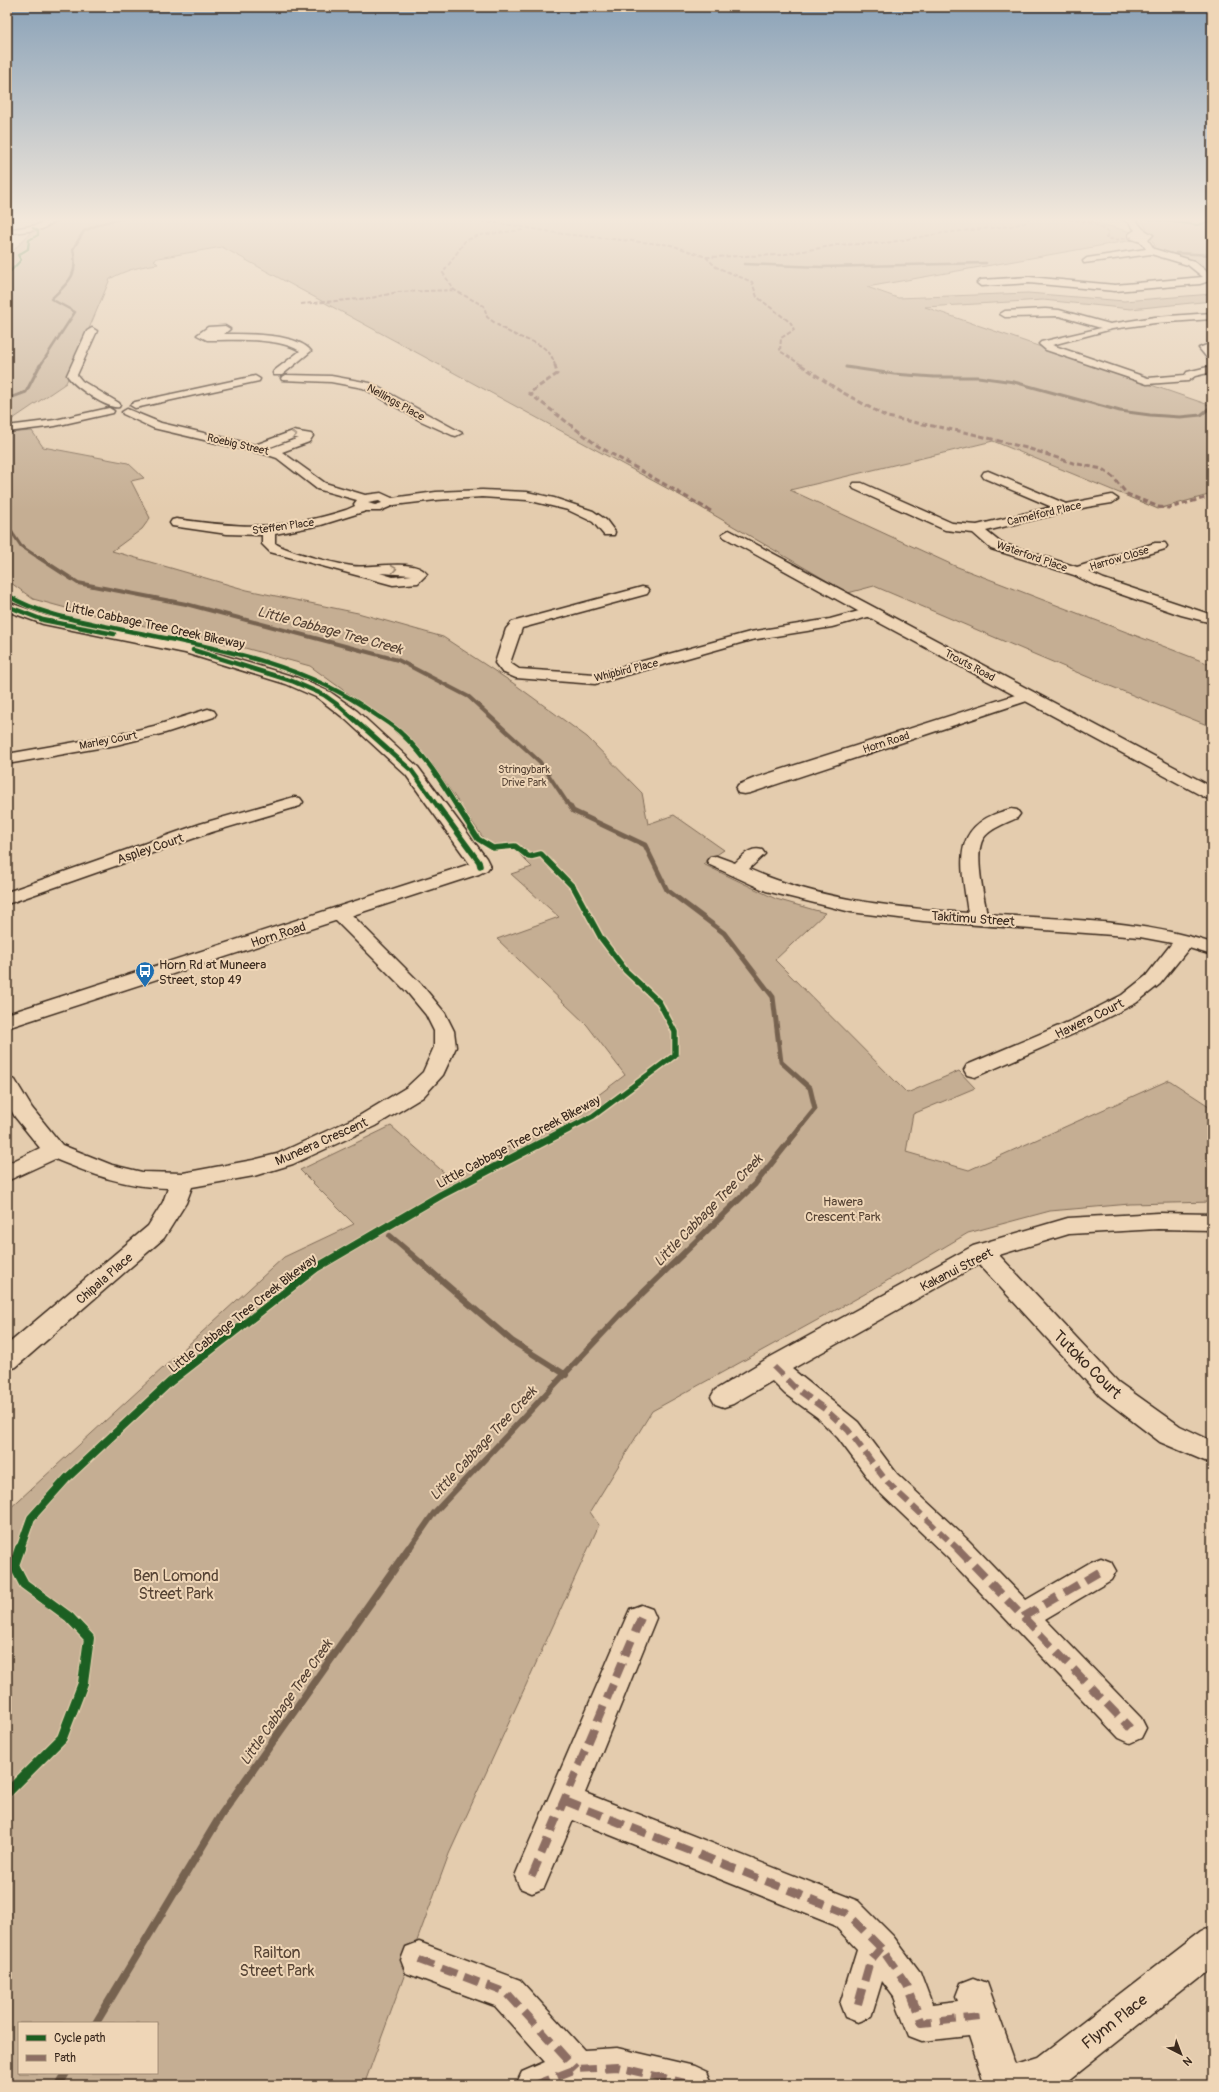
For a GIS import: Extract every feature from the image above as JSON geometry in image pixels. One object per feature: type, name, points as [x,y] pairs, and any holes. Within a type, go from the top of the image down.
[{"type":"street","points":[[1069,316],[1110,327]]},
{"type":"street","points":[[1200,382],[1188,378],[1147,381],[1050,348],[1044,344],[1104,330],[1110,327],[1155,320],[1212,316]]},
{"type":"street","name":"Roebig Street","points":[[92,331],[72,375],[74,379],[112,408],[131,408],[150,424],[272,452],[281,456],[321,486],[365,503],[381,497],[390,502],[484,492],[509,493],[549,500],[577,509],[599,520],[609,532]]},
{"type":"street","points":[[215,336],[283,341],[296,344],[306,351],[270,377]]},
{"type":"street","points":[[1212,346],[1204,348],[1212,357]]},
{"type":"street","points":[[1188,378],[1191,374],[1212,369]]},
{"type":"street","name":"Nellings Place","points":[[131,408],[270,377],[331,379],[366,385],[425,420],[456,433]]},
{"type":"street","points":[[7,429],[55,423],[112,408]]},
{"type":"street","points":[[258,448],[293,434],[308,436],[305,440],[272,452]]},
{"type":"street","points":[[988,475],[1064,508]]},
{"type":"street","points":[[858,486],[950,527],[977,529]]},
{"type":"street","name":"Camelford Place","points":[[977,529],[1064,508],[1112,499]]},
{"type":"street","name":"Steffen Place","points":[[176,523],[232,530],[268,531],[328,519],[365,503]]},
{"type":"street","name":"Waterford Place","points":[[977,529],[996,546],[1079,572],[1099,582],[1186,612],[1212,619]]},
{"type":"street","points":[[268,531],[269,544],[276,549],[356,570]]},
{"type":"street","name":"Trouts Road","points":[[729,534],[870,612],[1212,794]]},
{"type":"street","name":"Harrow Close","points":[[1079,572],[1087,567],[1160,546]]},
{"type":"street","name":"Whipbird Place","points":[[642,591],[517,625],[513,629],[502,663],[507,669],[516,673],[595,679],[750,636],[832,623],[870,612]]},
{"type":"street","name":"Horn Road","points":[[7,606],[43,620],[188,649],[292,680],[324,695],[351,716],[412,771],[431,795],[480,866],[340,914],[7,1021]]},
{"type":"street","name":"Horn Road","points":[[744,789],[761,782],[1028,696]]},
{"type":"street","name":"Marley Court","points":[[7,759],[116,740],[159,730],[208,714]]},
{"type":"street","name":"Aspley Court","points":[[7,898],[206,828],[294,802]]},
{"type":"street","points":[[978,918],[971,851],[974,838],[984,829],[1011,814]]},
{"type":"street","points":[[738,870],[756,854]]},
{"type":"street","name":"Takitimu Street","points":[[716,861],[773,887],[851,906],[894,913],[1140,931],[1185,940],[1212,949]]},
{"type":"street","name":"Muneera Crescent","points":[[7,1085],[23,1112],[54,1150],[106,1172],[142,1180],[183,1181],[231,1173],[285,1159],[367,1121],[415,1092],[432,1075],[445,1047],[444,1031],[435,1013],[414,988],[340,914]]},
{"type":"street","name":"Hawera Court","points":[[975,1070],[1080,1024],[1129,999],[1153,980],[1185,940]]},
{"type":"street","points":[[7,1173],[54,1150]]},
{"type":"street","name":"Chipala Place","points":[[7,1360],[156,1232],[174,1203],[183,1181]]},
{"type":"street","name":"Kakanui Street","points":[[724,1397],[774,1367],[982,1252],[1068,1226],[1158,1221],[1212,1222]]},
{"type":"street","name":"Tutoko Court","points":[[982,1252],[1109,1390],[1170,1434],[1212,1453]]},
{"type":"street","points":[[774,1367],[794,1387],[826,1410],[848,1430],[887,1482],[958,1549],[1130,1728]]},
{"type":"street","points":[[1023,1617],[1101,1571]]},
{"type":"street","points":[[532,1876],[565,1801],[641,1618]]},
{"type":"street","points":[[565,1801],[846,1912],[881,1948],[907,1984],[922,2023],[978,2007],[1004,2085]]},
{"type":"street","name":"Flynn Place","points":[[1009,2085],[1049,2072],[1212,1944]]},
{"type":"street","points":[[858,2004],[870,1961],[881,1948]]},
{"type":"street","points":[[419,1960],[507,1993],[576,2069]]},
{"type":"street","points":[[535,2085],[576,2069],[617,2067],[694,2085]]},
{"type":"green space","points":[[7,316],[95,316],[66,383],[7,423]]},
{"type":"green space","points":[[349,316],[950,316],[1212,406],[1212,494],[1158,509],[993,441],[790,490],[955,566],[1212,665],[1212,727],[1095,680],[874,586],[848,593],[683,497]]},
{"type":"green space","points":[[32,431],[43,447],[128,463],[144,478],[131,481],[150,518],[142,529],[112,551],[247,590],[358,613],[443,637],[513,683],[587,737],[642,793],[648,824],[674,815],[724,850],[703,864],[776,899],[825,913],[775,960],[907,1093],[959,1071],[975,1088],[913,1114],[906,1152],[969,1170],[1169,1080],[1212,1108],[1212,1202],[1130,1204],[1050,1211],[968,1233],[863,1295],[652,1411],[590,1512],[599,1525],[449,1854],[364,2085],[7,2085],[7,1511],[284,1257],[354,1224],[300,1170],[391,1126],[448,1176],[569,1117],[625,1075],[587,1025],[497,939],[559,917],[511,874],[532,867],[515,850],[523,847],[514,844],[491,844],[486,842],[432,764],[368,708],[310,666],[245,648],[77,611],[33,599],[7,580],[7,433]]},
{"type":"waterway","name":"Little Cabbage Tree Creek","points":[[40,366],[73,316]]},
{"type":"waterway","name":"Little Cabbage Tree Creek","points":[[7,399],[26,392],[40,365]]},
{"type":"waterway","points":[[846,367],[894,374],[934,377],[978,377],[1014,382],[1120,411],[1150,415],[1180,417],[1201,415],[1212,406]]},
{"type":"waterway","name":"Little Cabbage Tree Creek","points":[[7,525],[21,546],[39,558]]},
{"type":"waterway","name":"Little Cabbage Tree Creek","points":[[38,557],[78,583],[186,604],[398,660],[469,697],[540,762],[570,807]]},
{"type":"waterway","name":"Little Cabbage Tree Creek","points":[[570,806],[573,811],[645,845],[667,890],[724,933],[773,997],[781,1062],[810,1088],[815,1109],[798,1130]]},
{"type":"waterway","name":"Little Cabbage Tree Creek","points":[[565,1374],[620,1315],[755,1184],[799,1129]]},
{"type":"waterway","points":[[390,1236],[512,1341],[565,1374]]},
{"type":"waterway","name":"Little Cabbage Tree Creek","points":[[409,1549],[434,1513],[565,1374]]},
{"type":"waterway","name":"Little Cabbage Tree Creek","points":[[97,2022],[221,1815],[409,1548]]},
{"type":"waterway","name":"Little Cabbage Tree Creek","points":[[59,2085],[65,2074]]},
{"type":"marked path","points":[[487,316],[513,334],[543,346],[552,355],[557,374],[529,393],[598,446],[711,511]]},
{"type":"marked path","points":[[781,316],[791,323],[794,330],[781,338],[780,351],[840,391],[887,417],[969,433],[1030,449],[1073,463],[1102,469],[1113,477],[1127,494],[1159,507],[1169,508],[1212,496]]},
{"type":"marked path","points":[[774,1367],[794,1387],[826,1410],[848,1430],[887,1482],[958,1549],[1130,1728]]},
{"type":"marked path","points":[[1023,1617],[1101,1571]]},
{"type":"marked path","points":[[532,1876],[565,1801],[641,1618]]},
{"type":"marked path","points":[[565,1801],[846,1913],[881,1948],[907,1985],[922,2023],[981,2017]]},
{"type":"marked path","points":[[858,2004],[870,1961],[881,1948]]},
{"type":"marked path","points":[[419,1960],[507,1993],[576,2069]]},
{"type":"marked path","points":[[535,2085],[576,2069],[617,2067],[694,2085]]},
{"type":"cycle path","name":"Little Cabbage Tree Creek Bikeway","points":[[7,595],[17,601],[62,617],[228,651],[290,669],[319,681],[355,700],[402,734],[433,769],[478,839],[493,848],[515,846],[529,857],[541,854],[574,888],[601,938],[626,971],[659,1002],[675,1032],[675,1055],[593,1116],[441,1195],[316,1268],[170,1382],[67,1478],[31,1518],[14,1565],[24,1584],[69,1617],[89,1638],[83,1683],[62,1738],[7,1793]]},
{"type":"cycle path","points":[[7,606],[43,620],[114,634]]},
{"type":"cycle path","points":[[193,650],[292,681],[324,695],[338,705],[412,771],[479,862],[480,866]]},
{"type":"place","name":"Horn Rd at Muneera Street, stop 49","points":[[145,988]]},
{"type":"park label","name":"Stringybark Drive Park","points":[[524,775]]},
{"type":"park label","name":"Hawera Crescent Park","points":[[843,1208]]},
{"type":"park label","name":"Ben Lomond Street Park","points":[[176,1584]]},
{"type":"park label","name":"Railton Street Park","points":[[277,1961]]}]
